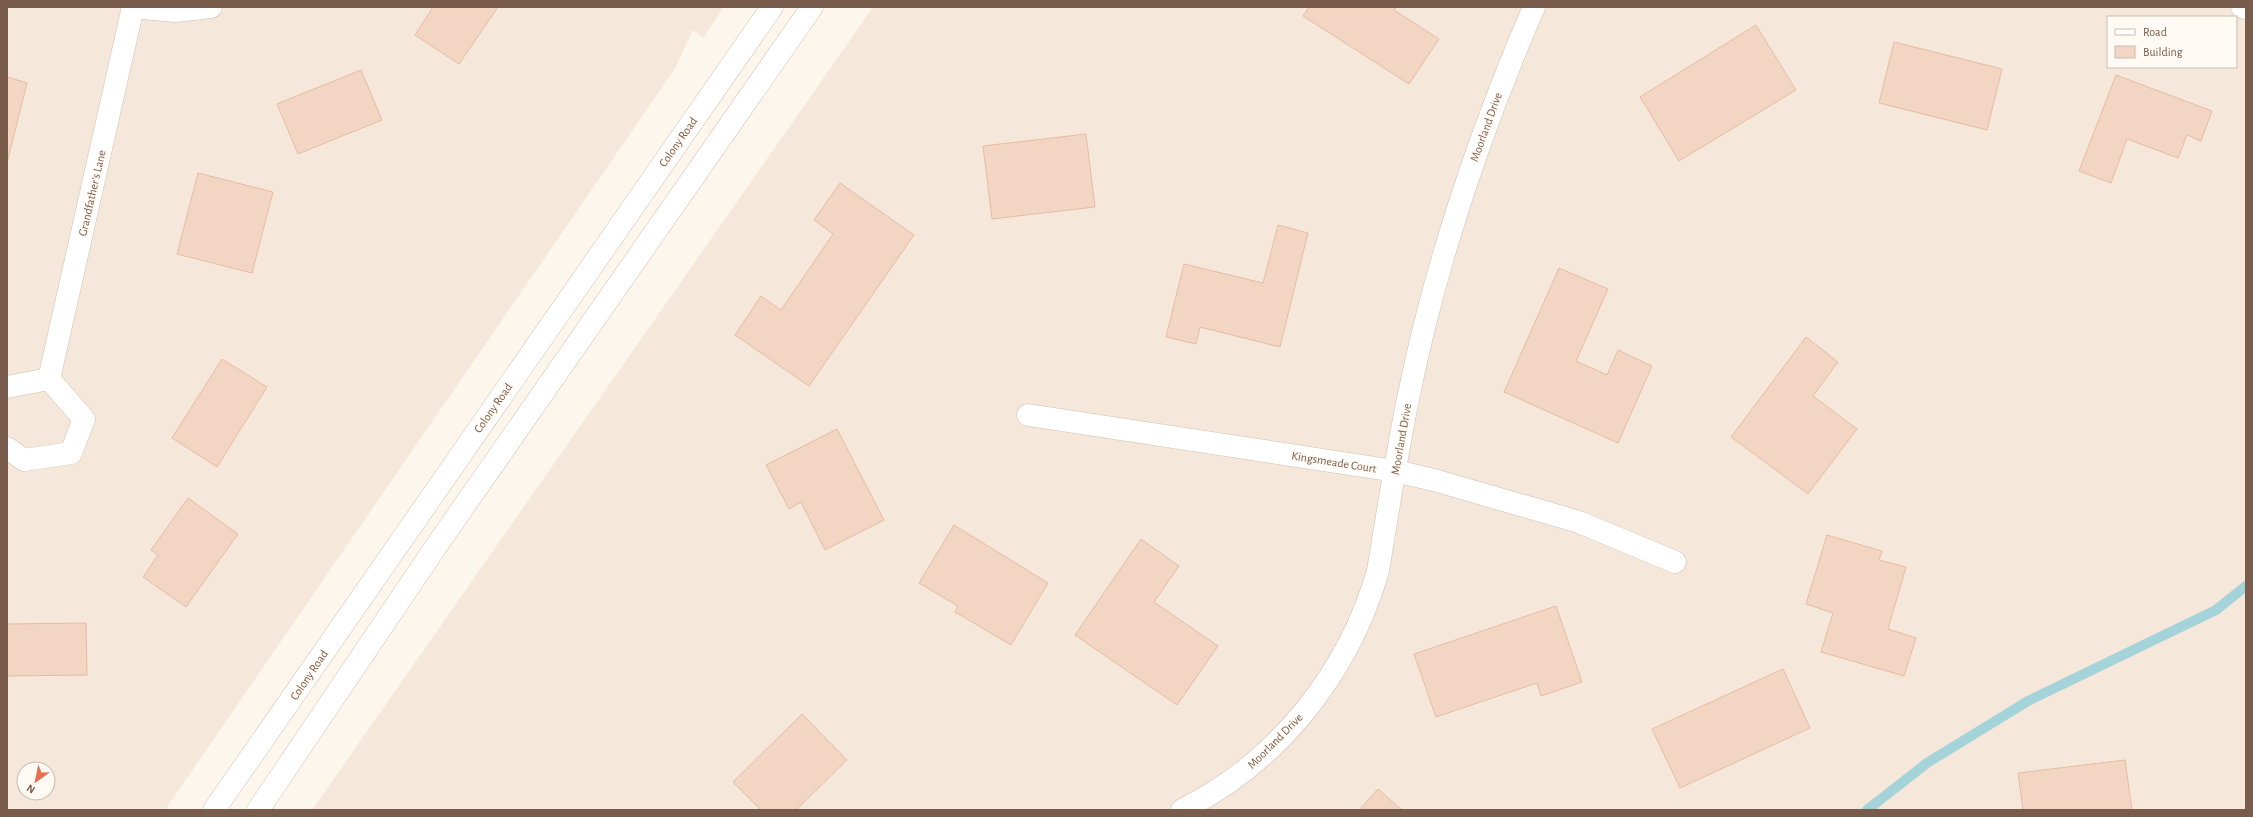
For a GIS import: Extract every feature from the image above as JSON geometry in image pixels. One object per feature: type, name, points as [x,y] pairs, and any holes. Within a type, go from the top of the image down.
[{"type":"street","points":[[133,7],[175,11],[211,7]]},
{"type":"street","name":"Grandfather's Lane","points":[[49,379],[133,7]]},
{"type":"street","name":"Colony Road","points":[[214,810],[772,7]]},
{"type":"street","points":[[258,810],[437,545],[812,7]]},
{"type":"street","name":"Moorland Drive","points":[[1182,810],[1224,786],[1252,766],[1296,723],[1333,674],[1348,648],[1371,596],[1378,571],[1407,403],[1432,297],[1469,175],[1510,61],[1534,7]]},
{"type":"street","points":[[2242,7],[2246,8]]},
{"type":"street","points":[[7,387],[49,379],[84,419],[71,453],[24,460],[7,448]]},
{"type":"street","name":"Kingsmeade Court","points":[[1028,415],[1395,471],[1434,480],[1579,522],[1675,562]]},
{"type":"shaded area","points":[[7,7],[724,7],[703,38],[693,30],[674,70],[165,810],[7,810]]},
{"type":"shaded area","points":[[873,7],[2246,7],[2246,810],[312,810]]},
{"type":"building","points":[[433,7],[498,7],[459,64],[415,35]]},
{"type":"building","points":[[1309,7],[1397,7],[1394,10],[1439,39],[1409,84],[1303,16]]},
{"type":"building","points":[[1756,25],[1796,90],[1679,161],[1640,97]]},
{"type":"building","points":[[1894,42],[2002,69],[1987,130],[1879,103]]},
{"type":"building","points":[[361,70],[382,120],[298,154],[277,104]]},
{"type":"building","points":[[2116,75],[2212,111],[2201,141],[2187,135],[2178,158],[2127,139],[2111,183],[2079,171]]},
{"type":"building","points":[[7,77],[27,83],[7,163]]},
{"type":"building","points":[[1086,134],[1095,207],[992,219],[983,146]]},
{"type":"building","points":[[198,173],[273,192],[252,273],[177,254]]},
{"type":"building","points":[[840,183],[914,235],[809,386],[735,335],[761,296],[781,310],[833,234],[814,220]]},
{"type":"building","points":[[1278,225],[1308,233],[1280,347],[1200,327],[1196,344],[1166,337],[1184,264],[1263,283]]},
{"type":"building","points":[[1559,268],[1608,289],[1576,361],[1607,375],[1618,350],[1652,366],[1618,443],[1504,392]]},
{"type":"building","points":[[1806,337],[1838,362],[1813,396],[1857,429],[1808,494],[1731,437]]},
{"type":"building","points":[[222,359],[267,387],[217,467],[172,438]]},
{"type":"building","points":[[837,429],[884,520],[825,550],[801,502],[789,509],[766,465]]},
{"type":"building","points":[[188,498],[238,534],[186,607],[143,577],[158,555],[151,550]]},
{"type":"building","points":[[954,525],[1048,583],[1011,645],[955,612],[958,606],[919,583]]},
{"type":"building","points":[[1827,535],[1882,551],[1879,560],[1906,567],[1888,629],[1916,638],[1904,676],[1821,652],[1833,613],[1806,604]]},
{"type":"building","points":[[1141,539],[1179,566],[1154,602],[1218,646],[1177,705],[1075,635]]},
{"type":"building","points":[[1556,606],[1582,682],[1541,696],[1537,683],[1436,717],[1414,654]]},
{"type":"building","points":[[86,623],[87,675],[7,676],[7,624]]},
{"type":"building","points":[[1783,669],[1810,728],[1680,788],[1652,729]]},
{"type":"building","points":[[802,714],[847,760],[796,810],[761,810],[733,782]]},
{"type":"building","points":[[2125,760],[2132,810],[2023,810],[2018,773]]},
{"type":"building","points":[[1378,789],[1402,810],[1359,810]]},
{"type":"waterway","points":[[1867,810],[1927,763],[2028,701],[2216,610],[2246,586]]}]
